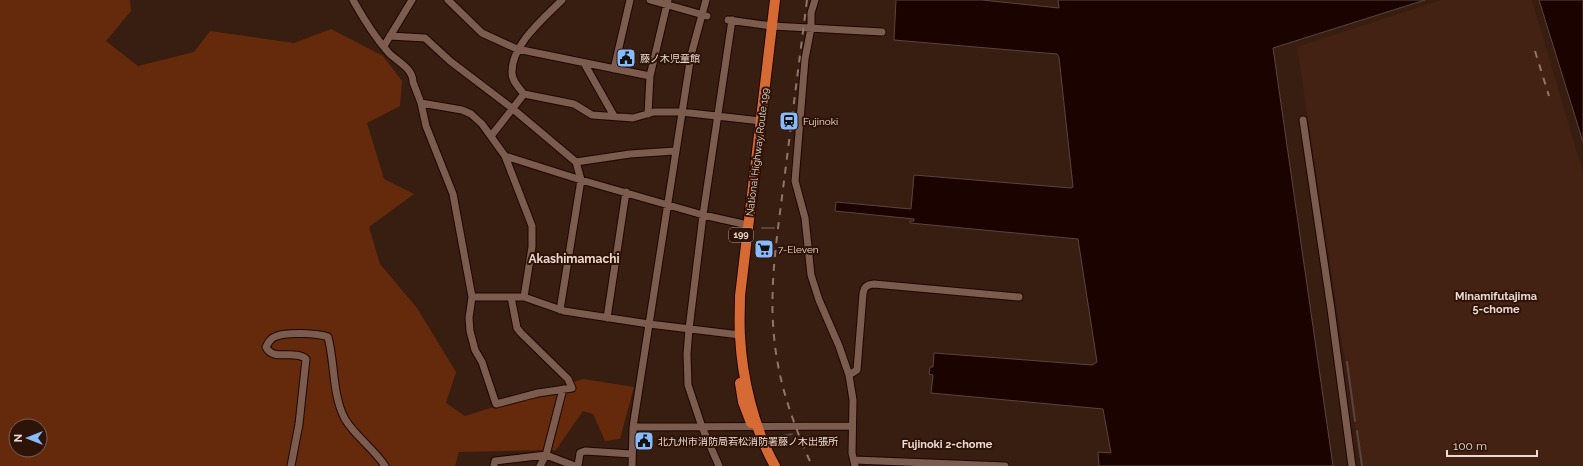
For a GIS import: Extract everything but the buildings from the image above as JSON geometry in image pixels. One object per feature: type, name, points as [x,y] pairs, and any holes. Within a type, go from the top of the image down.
[{"type":"highway","name":"National Highway Route 199","points":[[769,0],[769,26]]},
{"type":"highway","name":"National Highway Route 199","points":[[768,466],[755,427],[736,335],[745,225],[769,26],[775,0]]},
{"type":"highway","name":"National Highway Route 199","points":[[755,427],[775,466]]},
{"type":"street","points":[[353,0],[362,16],[384,46],[408,70],[421,103],[426,126],[453,194],[472,297],[469,318],[470,331],[475,350],[490,381],[496,404],[538,393],[572,388],[568,379],[517,328],[511,297]]},
{"type":"street","points":[[384,46],[412,0]]},
{"type":"street","points":[[448,0],[482,33],[517,49],[650,76]]},
{"type":"street","points":[[562,0],[517,49],[512,73],[514,82],[524,94],[574,104],[592,115],[633,118],[654,112],[681,112],[758,121]]},
{"type":"street","points":[[614,69],[630,0]]},
{"type":"street","points":[[650,0],[668,2],[705,15]]},
{"type":"street","points":[[632,466],[633,427],[681,112],[691,55],[705,15],[706,0]]},
{"type":"street","points":[[814,0],[811,13],[811,28],[805,59],[795,181],[805,218],[811,275],[819,300],[840,346],[849,375],[854,400],[852,426],[854,463],[1005,466]]},
{"type":"street","points":[[648,114],[650,76],[668,2]]},
{"type":"street","points":[[719,466],[702,427],[688,385],[688,354],[689,329],[703,215],[730,20],[769,26],[882,32]]},
{"type":"street","points":[[390,36],[426,38],[450,61],[513,109],[576,162],[580,180],[560,310]]},
{"type":"street","points":[[584,62],[614,116]]},
{"type":"street","points":[[491,136],[524,94]]},
{"type":"street","points":[[421,103],[462,110],[471,114],[491,136],[505,156],[532,226],[532,247],[524,297]]},
{"type":"street","points":[[1303,120],[1331,308],[1352,466]]},
{"type":"street","points":[[576,162],[630,154],[675,151]]},
{"type":"street","points":[[505,156],[580,180],[703,215],[745,225]]},
{"type":"street","points":[[607,318],[626,192]]},
{"type":"street","points":[[849,375],[856,370],[862,294],[864,288],[868,285],[874,284],[1019,297]]},
{"type":"street","points":[[472,297],[524,297],[560,310],[649,324],[736,335]]},
{"type":"street","points":[[291,466],[300,418],[306,359],[300,354],[273,354],[268,351],[266,347],[269,340],[279,335],[292,334],[322,335],[328,337],[332,352],[341,411],[346,420],[377,454],[384,466]]},
{"type":"street","points":[[540,466],[546,455],[563,389]]},
{"type":"street","points":[[633,427],[852,426]]},
{"type":"street","points":[[494,466],[495,461],[546,455],[576,466],[580,453],[585,451],[632,454]]},
{"type":"shaded area","points":[[0,0],[130,0],[131,11],[106,41],[138,66],[194,52],[210,31],[294,43],[331,29],[383,56],[402,81],[400,106],[367,123],[384,179],[414,194],[369,227],[380,264],[417,308],[456,372],[446,403],[465,416],[583,379],[634,387],[620,439],[605,441],[593,414],[583,411],[556,450],[459,452],[455,466],[0,466]]},
{"type":"shaded area","points":[[896,0],[982,0],[1059,8],[1058,0],[1425,0],[1273,48],[1333,466],[1099,466],[1098,452],[1111,453],[1103,409],[931,393],[933,375],[929,374],[930,367],[933,367],[934,353],[1092,365],[1097,362],[1078,239],[910,223],[910,221],[914,221],[914,219],[835,211],[836,202],[911,209],[914,175],[1073,187],[1059,57],[1057,54],[894,40]]},
{"type":"shaded area","points":[[1441,0],[1532,0],[1583,173],[1583,466],[1361,466],[1297,47]]},
{"type":"shaded area","points":[[1539,0],[1583,0],[1583,142]]},
{"type":"waterway","points":[[762,228],[774,228]]},
{"type":"waterway","points":[[1347,362],[1355,421]]},
{"type":"waterway","points":[[1357,431],[1362,466]]},
{"type":"waterway","points":[[771,439],[792,434]]},
{"type":"railway","points":[[807,0],[776,244],[772,299],[774,336],[779,370],[787,402],[812,466]]},
{"type":"railway","points":[[1535,51],[1549,96]]},
{"type":"place","name":"藤ノ木児童館","points":[[626,58]]},
{"type":"place","name":"Fujinoki","points":[[789,121]]},
{"type":"place","name":"7-Eleven","points":[[764,249]]},
{"type":"place","name":"北九州市消防局若松消防署藤ノ木出張所","points":[[644,441]]},
{"type":"district","name":"Akashimamachi","points":[[574,259]]},
{"type":"district","name":"Minamifutajima 5-chome","points":[[1496,302]]},
{"type":"district","name":"Fujinoki 2-chome","points":[[947,444]]}]
